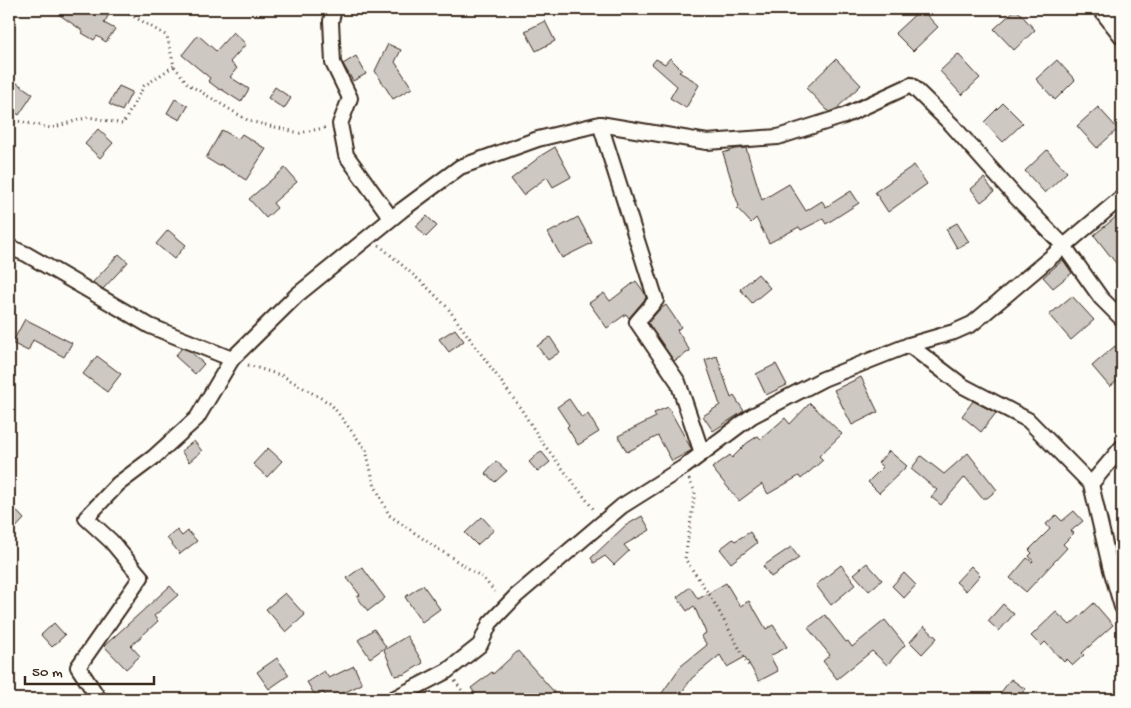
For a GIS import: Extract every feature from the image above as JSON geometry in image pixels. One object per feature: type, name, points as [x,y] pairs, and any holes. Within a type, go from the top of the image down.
[{"type":"street","points":[[334,9],[331,21],[334,63],[350,98],[340,124],[346,155],[391,218]]},
{"type":"street","points":[[1122,10],[1104,14],[1122,36]]},
{"type":"street","points":[[100,699],[78,667],[141,577],[111,541],[86,518],[118,484],[154,457],[197,418],[232,360],[297,296],[391,218],[460,167],[538,139],[600,124],[707,142],[778,137],[844,116],[911,85],[952,125],[1015,196],[1064,246],[1101,298],[1122,319]]},
{"type":"street","points":[[600,124],[656,300],[637,322],[678,382],[702,453]]},
{"type":"street","points":[[393,699],[409,696],[447,671],[480,645],[490,623],[516,596],[604,521],[622,506],[684,467],[752,416],[823,378],[909,344],[954,332],[972,324],[1122,197]]},
{"type":"street","points":[[9,247],[26,254],[150,326],[232,360]]},
{"type":"street","points":[[909,344],[963,386],[1028,420],[1091,484],[1110,566],[1122,607]]},
{"type":"street","points":[[1091,484],[1122,447]]},
{"type":"path","points":[[121,9],[167,36],[174,66],[188,84],[249,121],[300,133],[340,124]]},
{"type":"path","points":[[9,121],[18,120],[51,128],[90,117],[123,124],[144,86],[174,66]]},
{"type":"path","points":[[369,237],[426,286],[447,307],[521,409],[542,442],[604,521]]},
{"type":"path","points":[[232,360],[283,376],[331,404],[366,450],[374,484],[389,515],[435,548],[482,576],[506,606]]},
{"type":"path","points":[[684,467],[695,492],[686,559],[711,597],[749,666]]},
{"type":"path","points":[[447,671],[468,699]]},
{"type":"building","points":[[51,9],[112,9],[104,23],[115,29],[106,42],[97,36],[94,40]]},
{"type":"building","points":[[921,9],[938,27],[913,51],[895,33]]},
{"type":"building","points":[[1016,9],[1035,30],[1014,50],[994,29]]},
{"type":"building","points":[[545,21],[555,41],[536,51],[525,31]]},
{"type":"building","points":[[233,32],[246,44],[230,62],[237,68],[230,77],[249,89],[241,102],[208,81],[210,78],[182,55],[198,35],[216,51]]},
{"type":"building","points":[[388,44],[401,50],[395,62],[412,88],[393,99],[375,71]]},
{"type":"building","points":[[958,54],[980,78],[962,95],[940,71]]},
{"type":"building","points":[[356,56],[366,74],[353,81],[343,64]]},
{"type":"building","points":[[670,58],[682,70],[679,72],[699,85],[686,108],[670,98],[677,86],[652,64],[656,59],[665,64]]},
{"type":"building","points":[[836,59],[861,85],[836,109],[829,112],[806,88]]},
{"type":"building","points":[[1057,60],[1075,80],[1055,100],[1036,79]]},
{"type":"building","points":[[14,81],[33,94],[19,115],[9,108],[9,89]]},
{"type":"building","points":[[119,86],[132,92],[122,111],[109,104]]},
{"type":"building","points":[[275,87],[291,98],[284,109],[268,98]]},
{"type":"building","points":[[175,99],[188,106],[180,120],[167,113]]},
{"type":"building","points":[[1003,103],[1023,123],[1003,142],[984,122]]},
{"type":"building","points":[[1098,107],[1118,129],[1097,148],[1077,126]]},
{"type":"building","points":[[98,129],[113,143],[100,158],[85,144]]},
{"type":"building","points":[[222,130],[238,139],[242,134],[266,149],[246,180],[206,158]]},
{"type":"building","points":[[555,147],[571,177],[553,187],[547,177],[523,195],[511,179],[537,158]]},
{"type":"building","points":[[746,148],[762,200],[789,184],[806,211],[822,201],[826,207],[851,191],[859,203],[826,224],[823,219],[801,230],[799,227],[769,243],[756,218],[751,223],[737,208],[739,206],[723,153]]},
{"type":"building","points":[[1047,150],[1067,172],[1045,193],[1025,171]]},
{"type":"building","points":[[914,165],[927,184],[888,212],[875,192]]},
{"type":"building","points":[[285,168],[297,182],[273,203],[277,208],[266,218],[249,199]]},
{"type":"building","points":[[984,178],[994,192],[981,202],[971,189]]},
{"type":"building","points":[[1122,212],[1122,271],[1094,235]]},
{"type":"building","points":[[427,216],[437,226],[426,237],[416,226]]},
{"type":"building","points":[[578,217],[592,243],[562,258],[548,233]]},
{"type":"building","points":[[957,223],[969,242],[957,248],[946,229]]},
{"type":"building","points":[[168,230],[186,245],[174,259],[156,244]]},
{"type":"building","points":[[119,254],[128,262],[103,289],[93,282]]},
{"type":"building","points":[[1063,260],[1072,273],[1053,288],[1043,277]]},
{"type":"building","points":[[758,274],[770,288],[752,303],[740,289]]},
{"type":"building","points":[[636,281],[646,298],[629,318],[626,314],[607,328],[589,303],[604,293],[610,301]]},
{"type":"building","points":[[1072,296],[1094,320],[1071,340],[1049,315]]},
{"type":"building","points":[[666,305],[681,327],[677,330],[690,351],[674,361],[648,323]]},
{"type":"building","points":[[25,319],[72,343],[64,357],[33,340],[28,351],[12,343]]},
{"type":"building","points":[[455,329],[464,341],[449,352],[439,339]]},
{"type":"building","points":[[550,337],[560,352],[548,360],[537,346]]},
{"type":"building","points":[[1115,346],[1122,354],[1122,376],[1110,387],[1092,366]]},
{"type":"building","points":[[182,348],[190,351],[204,364],[195,374],[175,356]]},
{"type":"building","points":[[97,356],[121,374],[107,392],[83,374]]},
{"type":"building","points":[[717,356],[731,398],[734,396],[744,411],[713,431],[703,416],[720,405],[705,360]]},
{"type":"building","points":[[776,364],[787,385],[766,395],[756,374]]},
{"type":"building","points":[[861,377],[878,412],[852,425],[834,390]]},
{"type":"building","points":[[569,399],[582,418],[588,414],[599,432],[578,445],[567,427],[569,425],[557,407]]},
{"type":"building","points":[[973,401],[996,413],[981,432],[962,416]]},
{"type":"building","points":[[810,403],[842,434],[819,456],[823,460],[801,479],[799,476],[768,494],[762,484],[739,501],[712,468],[730,455],[732,458],[747,443],[758,436],[761,439],[785,418],[790,424]]},
{"type":"building","points":[[668,407],[692,450],[672,461],[658,436],[627,452],[618,436],[656,417],[654,413]]},
{"type":"building","points":[[194,441],[202,451],[189,462],[181,451]]},
{"type":"building","points":[[268,448],[282,461],[267,477],[253,464]]},
{"type":"building","points":[[541,451],[550,462],[538,472],[529,462]]},
{"type":"building","points":[[889,451],[907,466],[879,493],[868,482],[883,467],[878,463]]},
{"type":"building","points":[[968,453],[997,490],[987,498],[982,498],[965,477],[941,505],[931,497],[937,490],[911,469],[921,456],[944,474]]},
{"type":"building","points":[[496,461],[507,471],[495,482],[485,473]]},
{"type":"building","points":[[9,503],[24,519],[9,535]]},
{"type":"building","points":[[1074,511],[1083,521],[1071,531],[1074,533],[1063,544],[1067,548],[1026,592],[1010,578],[1027,558],[1033,561],[1029,556],[1032,553],[1029,550],[1050,529],[1046,524],[1056,515],[1062,521]]},
{"type":"building","points":[[642,516],[650,530],[624,545],[629,551],[614,565],[605,556],[594,563],[591,558],[625,526]]},
{"type":"building","points":[[482,517],[494,530],[477,545],[465,533]]},
{"type":"building","points":[[177,530],[182,536],[188,531],[197,541],[180,554],[167,538]]},
{"type":"building","points":[[750,532],[757,543],[731,563],[720,549],[733,539],[735,541]]},
{"type":"building","points":[[791,547],[799,558],[771,577],[763,566]]},
{"type":"building","points":[[867,563],[882,580],[869,591],[854,574]]},
{"type":"building","points":[[841,565],[856,584],[831,605],[816,585]]},
{"type":"building","points":[[971,566],[980,575],[966,591],[956,582]]},
{"type":"building","points":[[362,567],[385,598],[368,611],[357,597],[360,595],[347,578]]},
{"type":"building","points":[[904,573],[916,585],[904,598],[892,586]]},
{"type":"building","points":[[726,583],[740,606],[749,601],[766,629],[773,625],[787,647],[770,656],[778,671],[759,681],[745,657],[727,667],[720,655],[692,678],[677,699],[670,699],[662,693],[681,666],[707,645],[701,636],[706,633],[694,606],[687,611],[677,597],[690,587],[698,599]]},
{"type":"building","points":[[423,585],[440,609],[422,622],[405,597]]},
{"type":"building","points":[[170,586],[178,595],[154,616],[158,621],[131,646],[140,656],[126,669],[104,646]]},
{"type":"building","points":[[285,593],[305,615],[286,632],[266,609]]},
{"type":"building","points":[[1094,603],[1113,625],[1082,653],[1084,655],[1073,665],[1067,659],[1064,662],[1045,642],[1041,646],[1031,636],[1056,612],[1070,625]]},
{"type":"building","points":[[1003,604],[1014,614],[999,631],[988,621]]},
{"type":"building","points":[[825,615],[852,647],[885,620],[905,645],[887,665],[872,651],[837,679],[823,661],[830,655],[808,628]]},
{"type":"building","points":[[54,623],[65,635],[52,647],[41,635]]},
{"type":"building","points":[[924,626],[937,638],[922,654],[910,642]]},
{"type":"building","points":[[374,629],[386,647],[370,658],[358,640]]},
{"type":"building","points":[[407,636],[423,663],[405,674],[395,676],[384,650]]},
{"type":"building","points":[[518,651],[555,693],[548,699],[479,699],[471,688],[492,672],[493,674]]},
{"type":"building","points":[[277,658],[289,675],[269,689],[257,672]]},
{"type":"building","points":[[354,666],[362,684],[331,699],[328,699],[323,692],[316,697],[307,682],[324,671],[329,678]]},
{"type":"building","points":[[1011,679],[1025,689],[1018,699],[996,699]]}]
